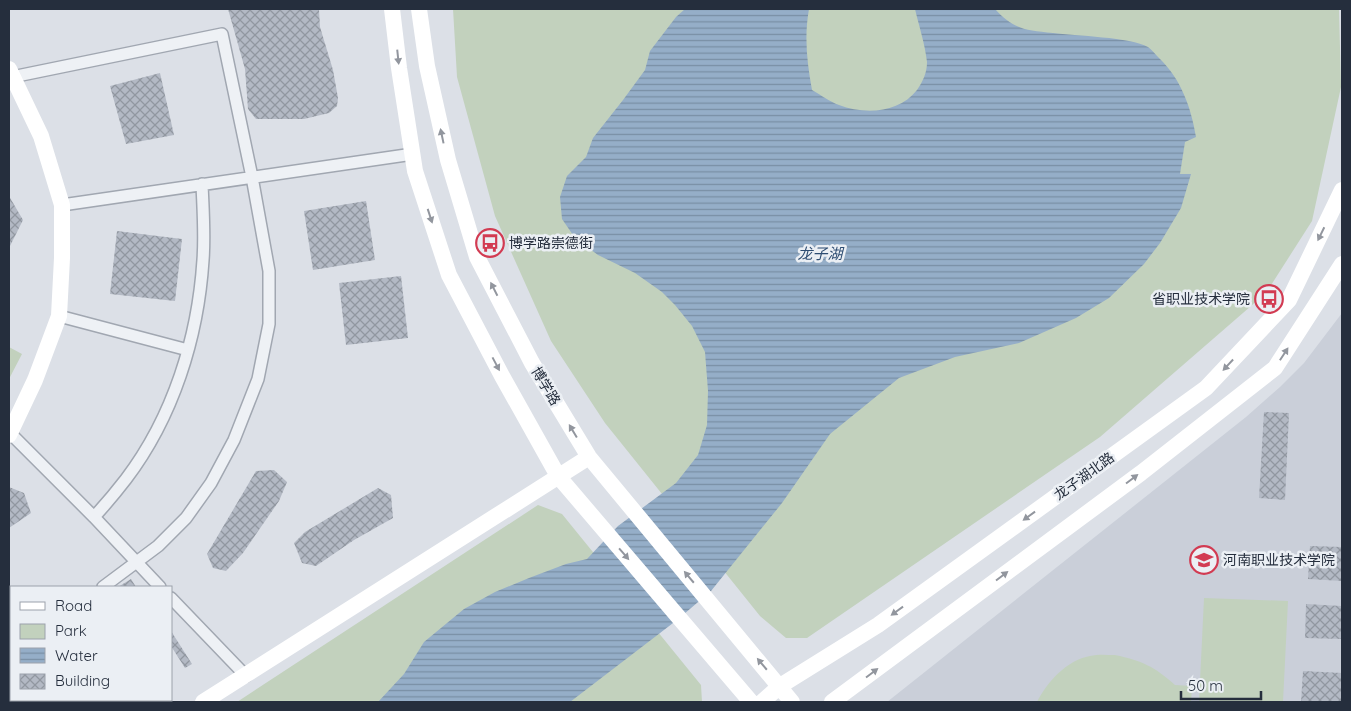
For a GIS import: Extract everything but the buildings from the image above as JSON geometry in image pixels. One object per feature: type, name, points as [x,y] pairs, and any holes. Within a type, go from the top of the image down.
[{"type":"street","points":[[392,9],[415,170],[450,275],[502,376],[558,476],[751,702]]},
{"type":"street","name":"博学路","points":[[419,9],[427,66],[448,160],[477,258],[532,363],[589,457],[792,702]]},
{"type":"street","points":[[104,586],[137,563],[158,546],[186,518],[211,483],[234,440],[258,379],[269,324],[269,271],[252,177],[222,34],[10,73],[41,136],[62,204],[59,316],[35,380],[10,434],[94,517],[137,563],[159,586]]},
{"type":"street","points":[[62,204],[413,154]]},
{"type":"street","points":[[94,517],[126,479],[162,420],[180,379],[200,296],[203,259],[202,184]]},
{"type":"street","name":"龙子湖北路","points":[[762,702],[780,686],[878,625],[1206,388],[1289,300],[1342,190]]},
{"type":"street","points":[[832,702],[1141,473],[1275,368],[1342,264]]},
{"type":"street","points":[[59,316],[188,350]]},
{"type":"street","points":[[203,702],[589,457]]},
{"type":"street","points":[[172,599],[246,676]]},
{"type":"shaded area","name":"河南职业技术学院","points":[[1342,313],[1342,702],[887,702],[1246,417],[1304,363]]},
{"type":"green space","points":[[453,9],[1339,9],[1341,87],[1312,221],[1266,293],[1100,437],[807,638],[786,638],[760,616],[605,423],[551,341],[495,216],[457,77]]},
{"type":"green space","points":[[9,347],[22,354],[9,379]]},
{"type":"green space","points":[[538,505],[562,514],[701,685],[702,702],[237,702]]},
{"type":"green space","points":[[1204,598],[1288,601],[1283,702],[1199,702]]},
{"type":"green space","points":[[1093,655],[1115,655],[1147,665],[1161,673],[1175,685],[1192,686],[1191,702],[1037,702],[1052,680],[1073,662]]},
{"type":"water","name":"龙子湖","points":[[685,9],[809,9],[807,50],[812,90],[836,104],[870,111],[881,110],[901,103],[910,98],[921,83],[927,62],[915,9],[995,9],[1008,21],[1028,30],[1116,39],[1148,47],[1167,66],[1179,84],[1188,104],[1196,137],[1185,142],[1180,174],[1191,174],[1181,208],[1160,243],[1144,264],[1109,298],[1076,318],[1019,343],[955,357],[899,378],[830,434],[782,503],[711,591],[677,620],[570,702],[378,702],[404,674],[424,642],[464,609],[495,592],[529,578],[566,564],[587,559],[618,526],[676,483],[698,455],[707,425],[708,391],[705,352],[692,326],[662,292],[635,273],[598,255],[575,238],[562,219],[560,197],[567,176],[586,157],[593,138],[645,70],[650,51],[676,17]]},
{"type":"place","name":"博学路崇德街","points":[[490,243]]},
{"type":"place","name":"省职业技术学院","points":[[1269,299]]},
{"type":"place","name":"河南职业技术学院","points":[[1204,560]]}]
